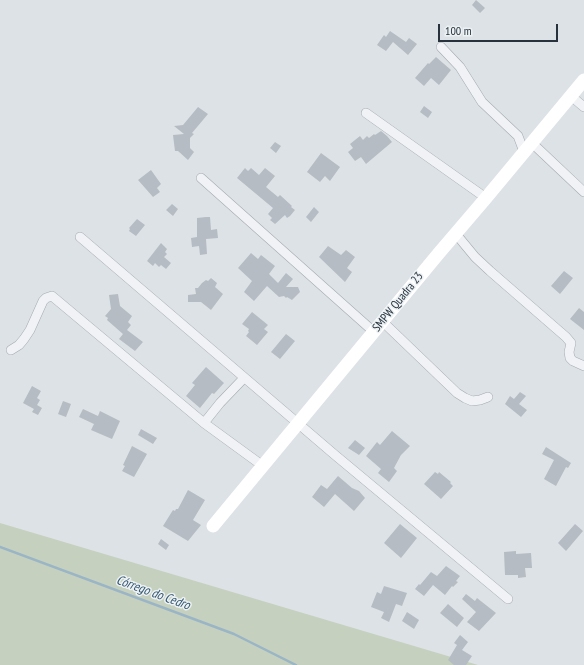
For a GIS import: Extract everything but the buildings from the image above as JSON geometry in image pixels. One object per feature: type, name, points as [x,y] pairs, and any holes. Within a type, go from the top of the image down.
[{"type":"street","points":[[441,47],[460,67],[482,102],[518,136],[532,143],[584,192]]},
{"type":"street","name":"SMPW Quadra 23","points":[[213,526],[584,80]]},
{"type":"street","points":[[570,96],[584,107]]},
{"type":"street","points":[[366,113],[486,198]]},
{"type":"street","points":[[518,136],[532,143]]},
{"type":"street","points":[[201,178],[374,332]]},
{"type":"street","points":[[456,234],[475,257],[566,337],[571,343],[570,358],[584,366]]},
{"type":"street","points":[[80,237],[335,455],[508,599]]},
{"type":"street","points":[[11,350],[19,345],[30,330],[43,301],[52,296],[204,423],[263,466]]},
{"type":"street","points":[[382,322],[457,393],[472,401],[488,397]]},
{"type":"street","points":[[204,423],[220,403],[244,378]]},
{"type":"green space","points":[[0,523],[478,665],[0,665]]},
{"type":"waterway","name":"Córrego do Cedro","points":[[0,547],[234,634],[296,665]]}]
